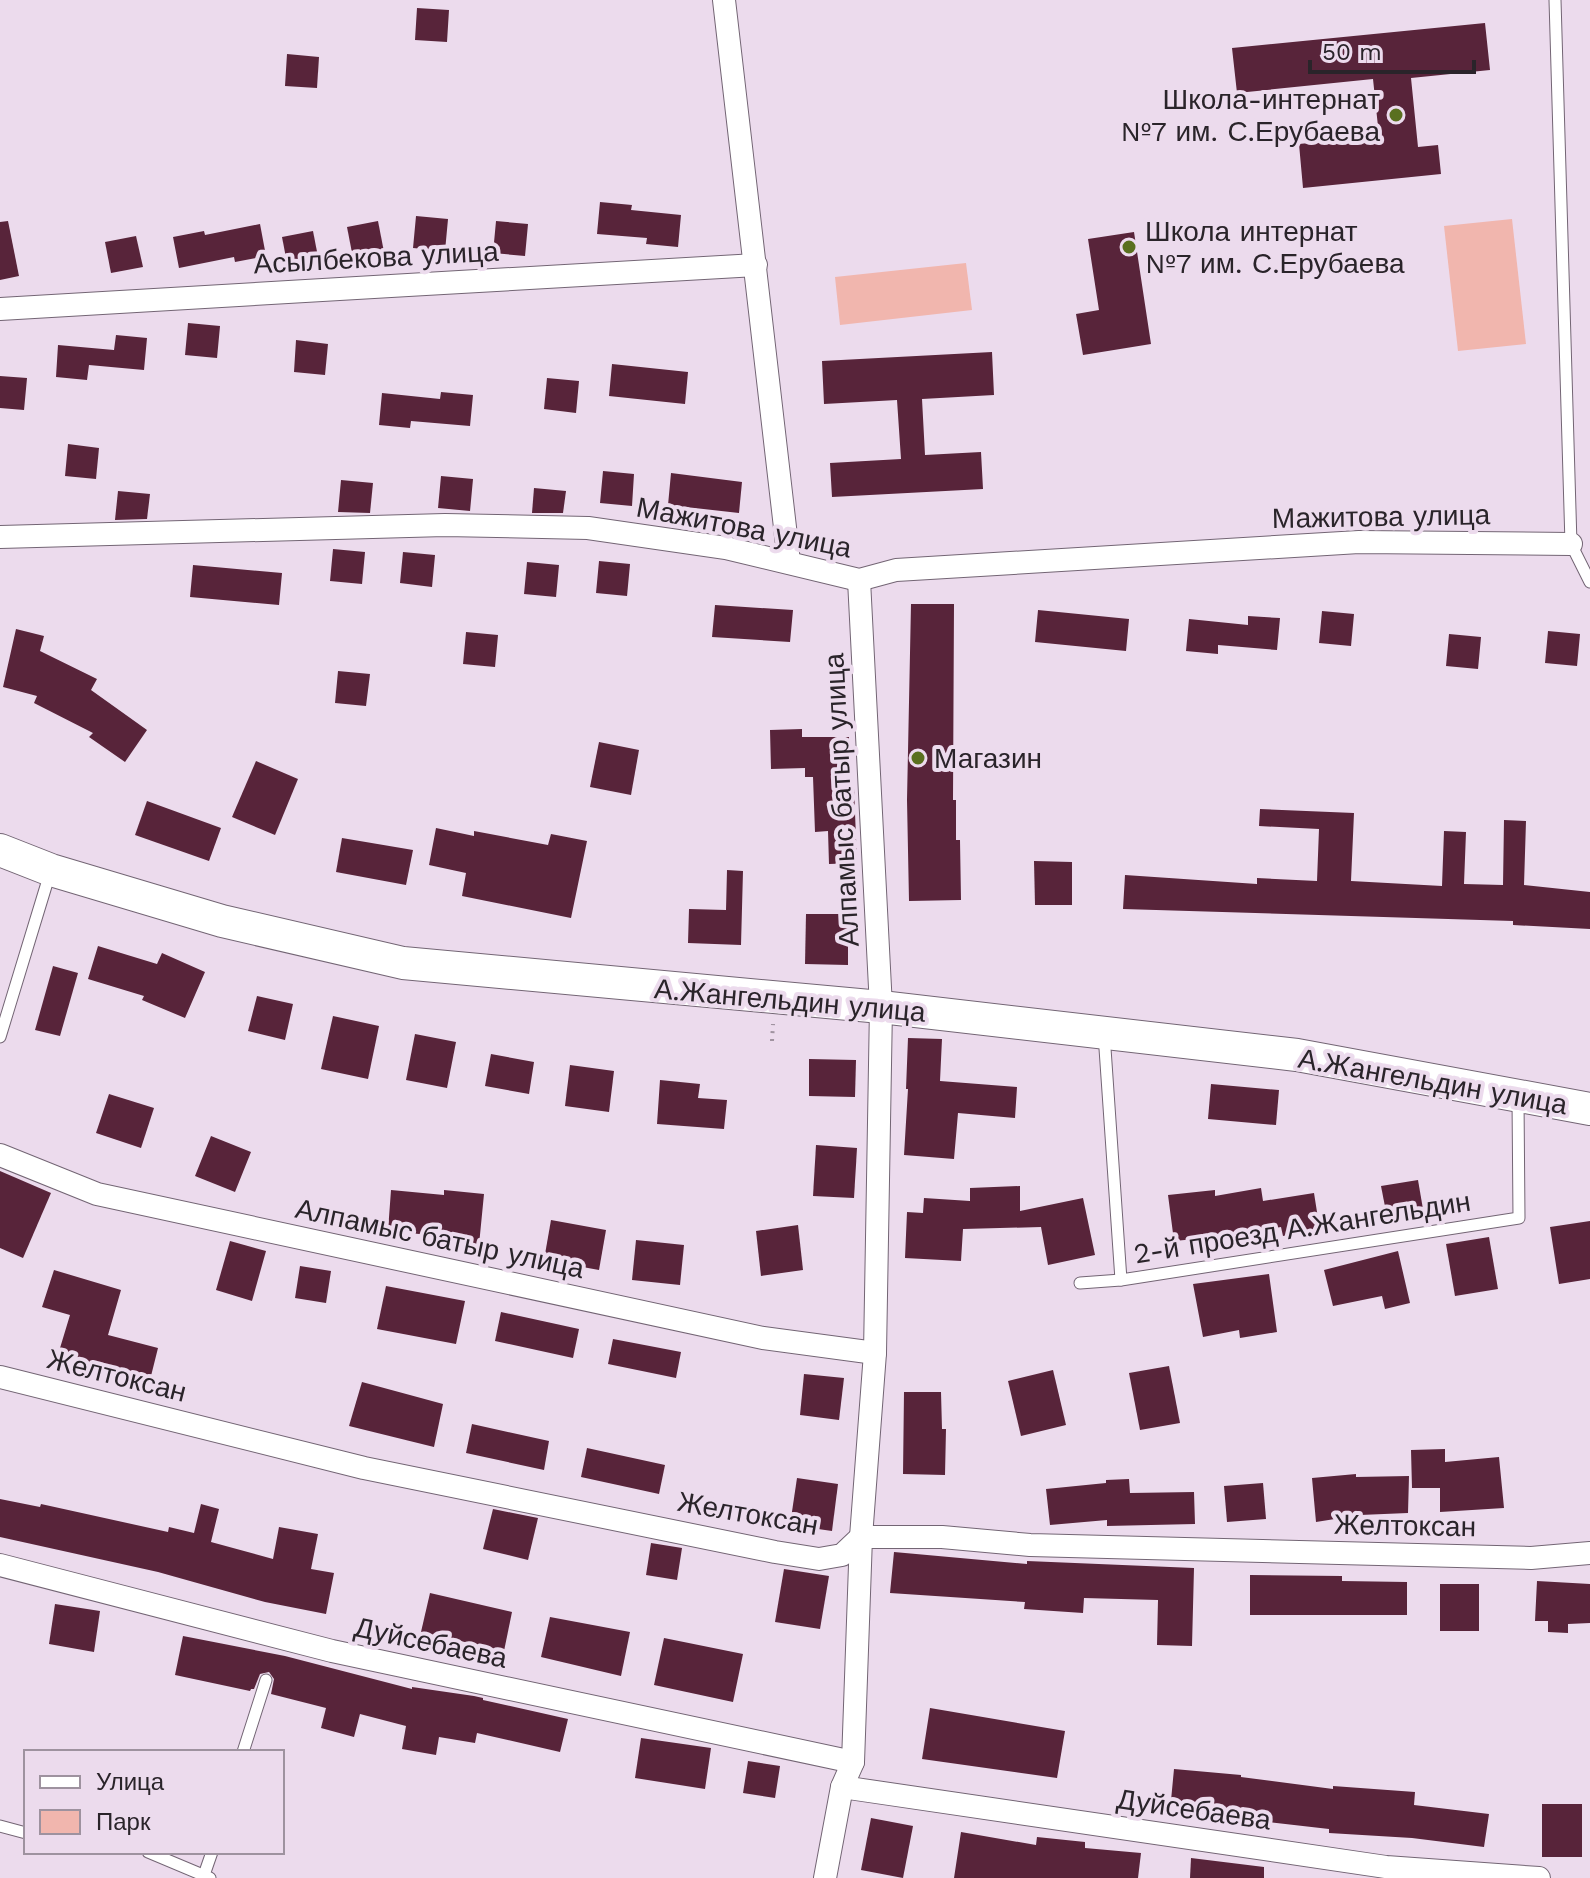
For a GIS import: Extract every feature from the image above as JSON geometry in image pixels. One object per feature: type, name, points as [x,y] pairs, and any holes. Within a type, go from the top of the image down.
[{"type":"street","points":[[724,0],[789,562]]},
{"type":"street","name":"Асылбекова улица","points":[[0,309],[756,265]]},
{"type":"street","name":"Мажитова улица","points":[[0,537],[445,525],[588,528],[726,548],[859,580],[896,570],[1359,542],[1571,544]]},
{"type":"street","name":"Алпамыс батыр улица","points":[[825,1878],[842,1787],[853,1762],[861,1537],[875,1353],[881,1007],[859,580]]},
{"type":"street","name":"А.Жангельдин улица","points":[[0,850],[51,870],[222,921],[403,963],[881,1007],[1297,1055],[1590,1109]]},
{"type":"street","name":"Алпамыс батыр улица","points":[[0,1155],[97,1194],[763,1338],[875,1353]]},
{"type":"street","name":"Желтоксан","points":[[0,1377],[364,1468],[819,1559],[842,1555],[861,1537],[942,1537],[1061,1546],[1499,1557],[1590,1553]]},
{"type":"street","name":"Дуйсебаева","points":[[0,1565],[332,1651],[853,1762]]},
{"type":"street","name":"Дуйсебаева","points":[[842,1787],[1386,1867],[1539,1878]]},
{"type":"lane","points":[[1555,0],[1571,544],[1590,582]]},
{"type":"lane","points":[[0,1037],[51,870]]},
{"type":"lane","name":"2-й проезд А.Жангельдин","points":[[1104,1034],[1121,1280],[1519,1218],[1518,1096]]},
{"type":"lane","points":[[1080,1283],[1121,1280]]},
{"type":"lane","points":[[244,1750],[266,1680]]},
{"type":"lane","points":[[0,1826],[24,1832]]},
{"type":"lane","points":[[153,1854],[207,1876],[212,1854]]},
{"type":"green space","points":[[1512,219],[1526,344],[1458,351],[1444,226]]},
{"type":"green space","points":[[966,263],[972,310],[840,325],[835,277]]},
{"type":"building","points":[[417,8],[449,10],[447,42],[415,40]]},
{"type":"building","name":"Школа-интернат №7 им. С.Ерубаева","points":[[1485,23],[1490,70],[1411,78],[1418,147],[1438,145],[1441,174],[1303,188],[1299,144],[1379,136],[1373,79],[1237,93],[1232,48]]},
{"type":"building","points":[[287,54],[319,57],[317,88],[285,86]]},
{"type":"building","points":[[600,202],[632,205],[631,210],[681,215],[678,247],[646,244],[647,238],[597,234]]},
{"type":"building","points":[[416,216],[448,219],[445,251],[413,248]]},
{"type":"building","points":[[8,221],[19,276],[0,280],[0,222]]},
{"type":"building","points":[[378,221],[384,252],[353,258],[347,227]]},
{"type":"building","points":[[496,221],[528,224],[525,256],[493,253]]},
{"type":"building","points":[[260,224],[266,256],[235,262],[234,257],[179,268],[173,237],[204,231],[205,235]]},
{"type":"building","points":[[313,231],[319,262],[288,268],[282,237]]},
{"type":"building","points":[[1134,232],[1151,344],[1083,355],[1076,314],[1099,310],[1088,239]]},
{"type":"building","points":[[136,236],[143,267],[111,273],[105,242]]},
{"type":"building","points":[[188,323],[220,326],[217,358],[185,355]]},
{"type":"building","points":[[116,335],[147,338],[144,370],[89,365],[87,380],[56,377],[58,345],[114,350]]},
{"type":"building","points":[[296,340],[328,344],[325,375],[294,372]]},
{"type":"building","points":[[992,352],[994,395],[922,399],[925,455],[981,452],[983,489],[832,497],[830,463],[901,459],[897,400],[824,404],[822,361]]},
{"type":"building","points":[[612,364],[688,372],[685,404],[609,396]]},
{"type":"building","points":[[0,376],[27,378],[24,410],[0,408]]},
{"type":"building","points":[[547,378],[579,381],[576,413],[544,409]]},
{"type":"building","points":[[441,392],[473,395],[470,426],[411,421],[410,428],[379,425],[382,393],[440,399]]},
{"type":"building","points":[[68,444],[99,448],[96,479],[65,476]]},
{"type":"building","points":[[603,471],[634,474],[632,506],[600,503]]},
{"type":"building","points":[[671,473],[742,482],[739,513],[668,505]]},
{"type":"building","points":[[441,476],[473,479],[470,511],[438,508]]},
{"type":"building","points":[[341,480],[373,483],[370,513],[338,512]]},
{"type":"building","points":[[534,488],[566,491],[563,513],[532,513]]},
{"type":"building","points":[[118,491],[150,494],[147,519],[115,520]]},
{"type":"building","points":[[333,549],[365,552],[362,584],[330,581]]},
{"type":"building","points":[[403,552],[435,555],[432,587],[400,583]]},
{"type":"building","points":[[599,561],[630,564],[627,596],[596,593]]},
{"type":"building","points":[[527,562],[559,565],[556,597],[524,594]]},
{"type":"building","points":[[193,565],[282,573],[279,605],[190,597]]},
{"type":"building","points":[[911,604],[954,604],[953,800],[956,800],[956,840],[960,840],[961,900],[909,901],[907,800]]},
{"type":"building","points":[[715,605],[793,610],[790,642],[712,637]]},
{"type":"building","points":[[1038,610],[1129,619],[1126,651],[1035,642]]},
{"type":"building","points":[[1322,611],[1354,614],[1351,646],[1319,643]]},
{"type":"building","points":[[1248,616],[1280,618],[1277,650],[1218,645],[1218,654],[1186,651],[1189,619],[1248,625]]},
{"type":"building","points":[[16,629],[44,636],[40,651],[97,679],[91,690],[147,730],[125,762],[89,737],[93,733],[34,703],[37,696],[3,687]]},
{"type":"building","points":[[1548,631],[1580,634],[1577,666],[1545,663]]},
{"type":"building","points":[[466,632],[498,635],[495,667],[463,664]]},
{"type":"building","points":[[1449,634],[1481,637],[1478,669],[1446,666]]},
{"type":"building","points":[[338,671],[370,674],[366,706],[335,703]]},
{"type":"building","points":[[802,729],[802,737],[849,737],[848,789],[854,788],[857,863],[829,864],[828,831],[815,832],[813,777],[805,777],[805,768],[771,769],[770,730]]},
{"type":"building","points":[[599,742],[639,750],[631,795],[590,787]]},
{"type":"building","points":[[256,761],[298,779],[275,835],[232,817]]},
{"type":"building","points":[[147,801],[221,828],[209,861],[135,835]]},
{"type":"building","points":[[1260,809],[1354,813],[1351,881],[1442,886],[1444,831],[1466,832],[1464,884],[1503,885],[1504,820],[1526,821],[1524,885],[1590,892],[1590,929],[1513,925],[1513,921],[1123,909],[1125,875],[1257,884],[1257,878],[1317,881],[1319,829],[1259,826]]},
{"type":"building","points":[[436,828],[474,836],[474,831],[548,845],[551,834],[587,841],[571,918],[462,896],[466,873],[429,865]]},
{"type":"building","points":[[342,838],[413,850],[406,885],[336,872]]},
{"type":"building","points":[[1034,861],[1072,862],[1072,905],[1035,905]]},
{"type":"building","points":[[727,870],[743,871],[741,945],[688,943],[689,909],[726,910]]},
{"type":"building","points":[[806,914],[848,914],[848,965],[805,964]]},
{"type":"building","points":[[98,946],[157,964],[162,953],[205,972],[185,1018],[142,1000],[144,996],[88,979]]},
{"type":"building","points":[[53,966],[78,973],[60,1036],[35,1030]]},
{"type":"building","points":[[257,996],[293,1004],[285,1040],[248,1031]]},
{"type":"building","points":[[333,1016],[379,1026],[368,1079],[321,1069]]},
{"type":"building","points":[[415,1034],[456,1042],[447,1088],[406,1080]]},
{"type":"building","points":[[908,1038],[942,1039],[940,1081],[1017,1087],[1015,1118],[958,1113],[954,1159],[904,1155]]},
{"type":"building","points":[[491,1054],[534,1062],[529,1094],[485,1086]]},
{"type":"building","points":[[809,1059],[856,1060],[855,1097],[809,1096]]},
{"type":"building","points":[[570,1065],[614,1071],[609,1112],[565,1106]]},
{"type":"building","points":[[660,1080],[700,1084],[698,1098],[727,1100],[724,1129],[657,1124]]},
{"type":"building","points":[[1211,1084],[1279,1090],[1276,1125],[1208,1119]]},
{"type":"building","points":[[109,1094],[154,1108],[141,1148],[96,1133]]},
{"type":"building","points":[[211,1136],[251,1152],[235,1192],[195,1176]]},
{"type":"building","points":[[816,1145],[857,1148],[854,1198],[813,1196]]},
{"type":"building","points":[[0,1171],[51,1193],[23,1258],[0,1248]]},
{"type":"building","points":[[1418,1180],[1424,1215],[1388,1222],[1381,1186]]},
{"type":"building","points":[[1020,1186],[1020,1211],[1083,1198],[1095,1255],[1048,1265],[1041,1227],[963,1229],[961,1261],[905,1258],[907,1212],[923,1213],[924,1198],[970,1201],[970,1188]]},
{"type":"building","points":[[1261,1188],[1263,1201],[1314,1193],[1320,1231],[1283,1236],[1281,1227],[1174,1241],[1168,1195],[1215,1190],[1215,1196]]},
{"type":"building","points":[[391,1190],[444,1195],[444,1190],[484,1194],[479,1245],[439,1241],[440,1236],[388,1231]]},
{"type":"building","points":[[551,1220],[606,1230],[599,1270],[544,1260]]},
{"type":"building","points":[[1590,1221],[1590,1279],[1559,1284],[1550,1227]]},
{"type":"building","points":[[798,1225],[803,1270],[761,1276],[756,1231]]},
{"type":"building","points":[[1489,1237],[1498,1289],[1455,1296],[1446,1244]]},
{"type":"building","points":[[636,1240],[684,1245],[680,1285],[632,1280]]},
{"type":"building","points":[[230,1241],[266,1251],[252,1301],[216,1290]]},
{"type":"building","points":[[1398,1251],[1410,1303],[1385,1309],[1382,1296],[1333,1306],[1324,1270]]},
{"type":"building","points":[[300,1266],[331,1271],[326,1303],[295,1298]]},
{"type":"building","points":[[54,1270],[121,1290],[108,1335],[158,1348],[150,1380],[98,1367],[97,1370],[57,1358],[70,1315],[42,1307]]},
{"type":"building","points":[[1269,1274],[1277,1332],[1240,1338],[1239,1330],[1203,1337],[1193,1284]]},
{"type":"building","points":[[386,1286],[465,1301],[456,1344],[377,1329]]},
{"type":"building","points":[[501,1312],[579,1329],[573,1358],[495,1341]]},
{"type":"building","points":[[613,1339],[681,1352],[676,1378],[608,1364]]},
{"type":"building","points":[[1169,1366],[1180,1423],[1140,1430],[1129,1373]]},
{"type":"building","points":[[1053,1370],[1066,1425],[1021,1436],[1008,1381]]},
{"type":"building","points":[[804,1374],[844,1378],[839,1420],[800,1415]]},
{"type":"building","points":[[362,1382],[443,1404],[434,1447],[349,1426]]},
{"type":"building","points":[[904,1392],[941,1392],[942,1429],[946,1429],[945,1475],[903,1474]]},
{"type":"building","points":[[472,1424],[549,1441],[544,1470],[466,1453]]},
{"type":"building","points":[[587,1448],[665,1465],[659,1494],[581,1477]]},
{"type":"building","points":[[1445,1449],[1445,1462],[1499,1457],[1504,1508],[1440,1512],[1440,1488],[1412,1488],[1411,1450]]},
{"type":"building","points":[[1356,1474],[1356,1477],[1409,1476],[1408,1513],[1360,1515],[1316,1522],[1312,1478]]},
{"type":"building","points":[[797,1478],[838,1484],[832,1531],[790,1525]]},
{"type":"building","points":[[1129,1479],[1130,1493],[1194,1492],[1195,1524],[1107,1526],[1107,1520],[1050,1525],[1046,1489]]},
{"type":"building","points":[[1263,1483],[1266,1519],[1227,1522],[1224,1486]]},
{"type":"building","points":[[0,1499],[40,1507],[41,1504],[168,1532],[169,1527],[194,1533],[201,1504],[219,1509],[211,1542],[273,1559],[279,1527],[318,1534],[311,1569],[334,1573],[326,1614],[0,1537]]},
{"type":"building","points":[[493,1509],[538,1518],[528,1560],[483,1549]]},
{"type":"building","points":[[651,1543],[682,1548],[677,1580],[646,1575]]},
{"type":"building","points":[[894,1552],[1027,1564],[1027,1561],[1194,1568],[1192,1646],[1157,1645],[1158,1600],[1084,1598],[1083,1613],[1024,1609],[1025,1602],[890,1593]]},
{"type":"building","points":[[784,1569],[829,1576],[820,1629],[775,1622]]},
{"type":"building","points":[[1250,1575],[1342,1576],[1342,1581],[1407,1582],[1407,1615],[1250,1615]]},
{"type":"building","points":[[1537,1581],[1590,1584],[1590,1623],[1568,1624],[1568,1633],[1548,1632],[1548,1621],[1535,1621]]},
{"type":"building","points":[[1440,1584],[1479,1584],[1479,1631],[1440,1631]]},
{"type":"building","points":[[430,1593],[512,1612],[504,1651],[421,1632]]},
{"type":"building","points":[[55,1604],[100,1611],[94,1652],[49,1644]]},
{"type":"building","points":[[550,1617],[630,1632],[621,1676],[541,1657]]},
{"type":"building","points":[[183,1636],[285,1656],[412,1689],[474,1696],[568,1719],[560,1752],[477,1733],[475,1743],[439,1737],[436,1755],[402,1749],[406,1726],[360,1714],[354,1737],[321,1728],[326,1708],[271,1694],[274,1679],[269,1672],[260,1674],[254,1689],[250,1691],[175,1675]]},
{"type":"building","points":[[664,1638],[743,1654],[733,1702],[654,1685]]},
{"type":"building","points":[[930,1708],[1065,1731],[1057,1778],[922,1759]]},
{"type":"building","points":[[641,1738],[711,1748],[705,1789],[635,1778]]},
{"type":"building","points":[[748,1761],[780,1766],[775,1798],[743,1793]]},
{"type":"building","points":[[1174,1769],[1241,1775],[1333,1789],[1333,1786],[1415,1792],[1414,1805],[1489,1814],[1484,1847],[1412,1838],[1329,1833],[1329,1829],[1170,1811]]},
{"type":"building","points":[[1542,1804],[1582,1804],[1582,1857],[1542,1857]]},
{"type":"building","points":[[871,1818],[913,1826],[903,1878],[861,1870]]},
{"type":"building","points":[[961,1832],[1036,1845],[1037,1837],[1085,1842],[1085,1848],[1141,1853],[1138,1878],[954,1878]]},
{"type":"building","points":[[1191,1858],[1264,1867],[1264,1878],[1190,1878]]},
{"type":"place","name":"Школа-интернат №7 им. С.Ерубаева","points":[[1396,115]]},
{"type":"place","name":"Школа интернат №7 им. С.Ерубаева","points":[[1129,247]]},
{"type":"place","name":"Магазин","points":[[918,758]]}]
